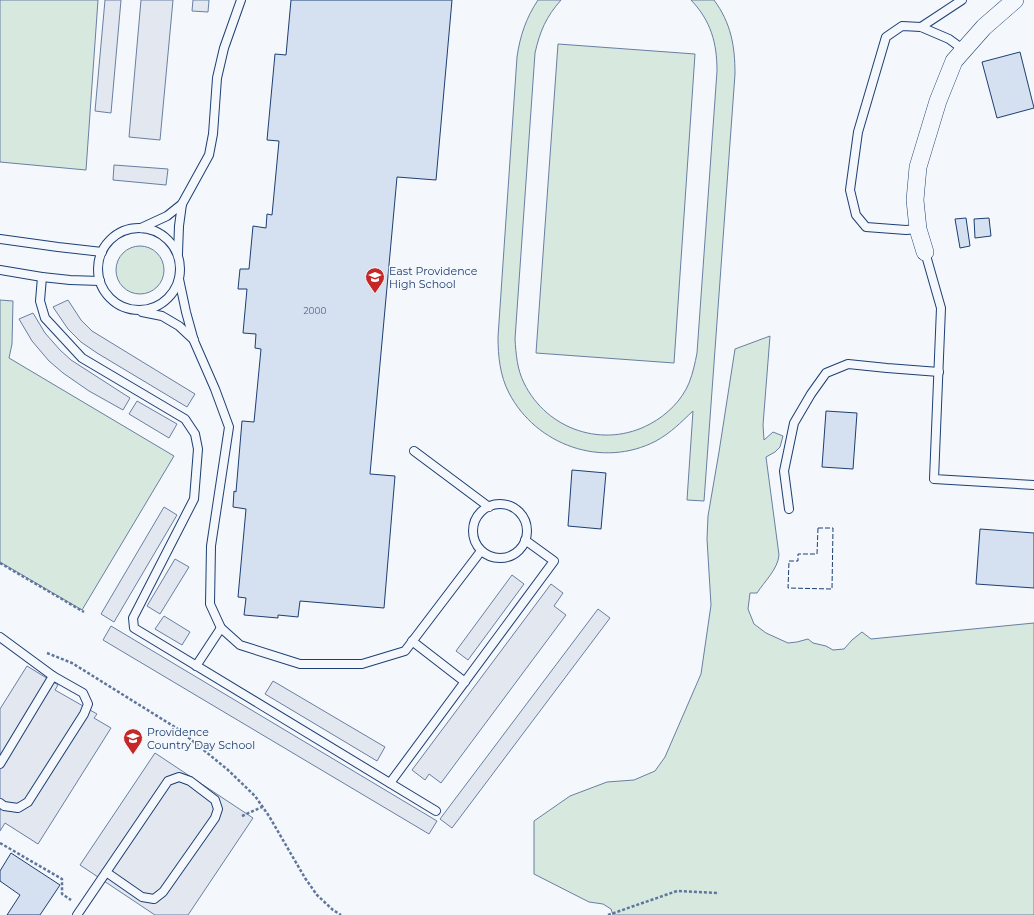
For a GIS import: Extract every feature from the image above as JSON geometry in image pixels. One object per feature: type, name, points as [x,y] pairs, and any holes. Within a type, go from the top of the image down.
[{"type":"street","points":[[925,252],[918,229],[915,200],[918,167],[938,101],[954,61],[984,27],[1015,0]]},
{"type":"lane","points":[[178,255],[179,226],[182,204],[208,155],[213,134],[217,78],[224,48],[241,0]]},
{"type":"lane","points":[[921,27],[962,0]]},
{"type":"lane","points":[[918,229],[906,230],[866,226],[856,215],[850,190],[858,132],[886,37],[902,26],[921,27],[949,40],[964,50]]},
{"type":"lane","points":[[182,204],[167,216],[141,228],[127,230],[115,236],[105,246],[102,252],[99,259],[98,272],[101,286],[109,297],[120,306],[162,316],[178,326],[194,340]]},
{"type":"lane","points":[[132,310],[146,310],[159,306],[170,298],[177,286],[180,274],[180,260],[175,248],[166,238],[154,231],[141,228]]},
{"type":"lane","points":[[0,239],[102,252]]},
{"type":"lane","points":[[925,252],[941,308],[934,479],[1034,485]]},
{"type":"lane","points":[[0,270],[42,277],[100,281]]},
{"type":"lane","points":[[42,277],[40,301],[45,318],[82,358],[185,419],[195,434],[198,450],[194,499],[132,618],[134,628],[436,811]]},
{"type":"lane","points":[[179,279],[194,340],[229,427],[211,546],[210,604],[221,628],[240,645],[300,664],[362,664],[405,651],[482,551]]},
{"type":"lane","points":[[789,509],[784,471],[794,423],[811,394],[826,373],[848,364],[938,372]]},
{"type":"lane","points":[[414,451],[489,507]]},
{"type":"lane","points":[[506,505],[521,515],[525,522],[527,531],[525,540],[521,548],[514,554],[498,558],[489,556],[476,544],[473,536],[473,527],[476,518],[481,512],[489,507],[506,505]]},
{"type":"lane","points":[[390,783],[554,561],[525,540]]},
{"type":"lane","points":[[196,666],[221,628]]},
{"type":"lane","points":[[0,637],[53,676],[83,693],[88,704],[84,714],[28,802],[18,808],[4,806],[0,803]]},
{"type":"lane","points":[[412,641],[465,682]]},
{"type":"lane","points":[[0,764],[53,676]]},
{"type":"lane","points":[[77,915],[106,872],[168,781],[179,777],[190,781],[216,800],[218,809],[215,818],[163,892],[154,899],[142,897],[106,872]]},
{"type":"path","points":[[0,563],[84,612]]},
{"type":"path","points":[[44,652],[72,663],[178,729],[228,770],[255,796],[317,895],[333,910],[341,915]]},
{"type":"path","points":[[242,816],[262,807]]},
{"type":"path","points":[[0,843],[62,879],[62,894],[72,902]]},
{"type":"path","points":[[608,915],[677,891],[719,893]]},
{"type":"shaded area","points":[[0,0],[98,0],[86,170],[0,162]]},
{"type":"shaded area","points":[[105,0],[121,0],[111,113],[95,111]]},
{"type":"shaded area","points":[[141,0],[173,0],[160,140],[129,137]]},
{"type":"shaded area","points":[[193,0],[209,0],[208,12],[192,11]]},
{"type":"shaded area","points":[[538,0],[561,0],[551,12],[544,25],[535,53],[515,339],[516,356],[518,367],[524,383],[534,399],[547,413],[562,423],[578,430],[596,434],[614,435],[632,431],[650,424],[668,412],[678,401],[692,376],[697,353],[717,61],[712,33],[704,16],[691,0],[714,0],[724,17],[731,35],[735,74],[704,501],[687,500],[693,411],[671,431],[656,441],[635,449],[614,453],[593,452],[572,447],[553,438],[536,426],[521,411],[509,393],[503,380],[499,359],[498,337],[517,57],[524,27]]},
{"type":"shaded area","points":[[558,44],[695,54],[674,363],[536,353]]},
{"type":"shaded area","points":[[114,165],[168,169],[166,185],[113,180]]},
{"type":"shaded area","points":[[140,246],[149,248],[157,253],[162,261],[164,270],[162,279],[157,287],[149,292],[140,294],[131,292],[123,287],[118,279],[116,270],[118,261],[123,253],[131,248]]},
{"type":"shaded area","points":[[0,300],[13,301],[12,344],[9,358],[174,456],[82,610],[0,562]]},
{"type":"shaded area","points":[[68,300],[81,320],[92,331],[195,394],[187,407],[81,342],[68,329],[53,307]]},
{"type":"shaded area","points":[[33,313],[45,333],[71,360],[130,398],[123,410],[89,391],[49,361],[32,341],[19,319]]},
{"type":"shaded area","points":[[770,336],[763,425],[764,440],[773,432],[783,436],[780,447],[766,457],[779,555],[776,565],[757,593],[750,593],[748,609],[754,624],[766,633],[788,643],[808,639],[813,643],[826,646],[833,650],[844,649],[862,632],[871,639],[1034,623],[1034,915],[613,915],[611,909],[603,904],[589,902],[534,874],[534,821],[570,796],[607,782],[634,780],[655,771],[665,757],[701,674],[711,605],[707,539],[708,516],[735,349]]},
{"type":"shaded area","points":[[137,401],[177,424],[169,438],[129,414]]},
{"type":"shaded area","points":[[164,507],[177,515],[114,622],[101,614]]},
{"type":"shaded area","points":[[175,559],[189,567],[160,614],[147,606]]},
{"type":"shaded area","points":[[512,575],[524,584],[468,660],[456,651]]},
{"type":"shaded area","points":[[551,584],[563,593],[554,606],[566,615],[441,783],[429,774],[425,780],[412,770]]},
{"type":"shaded area","points":[[598,609],[610,618],[452,828],[440,819]]},
{"type":"shaded area","points":[[164,616],[190,632],[182,645],[155,629]]},
{"type":"shaded area","points":[[111,626],[437,821],[429,834],[103,640]]},
{"type":"shaded area","points":[[27,666],[58,685],[55,690],[97,714],[94,718],[111,728],[38,844],[5,823],[0,831],[0,709]]},
{"type":"shaded area","points":[[273,681],[385,747],[377,761],[265,694]]},
{"type":"shaded area","points":[[155,753],[253,818],[188,915],[155,915],[80,865]]},
{"type":"building","name":"East Providence High School","points":[[291,0],[452,0],[436,180],[397,177],[370,474],[395,476],[384,608],[300,601],[298,617],[278,615],[278,618],[244,615],[246,598],[238,597],[246,509],[233,507],[234,491],[236,492],[242,421],[254,422],[261,349],[255,348],[256,334],[243,333],[247,289],[238,289],[240,269],[249,269],[253,226],[266,228],[267,214],[272,215],[279,141],[267,140],[275,54],[286,55]]},
{"type":"building","points":[[1020,52],[1034,108],[997,118],[982,62]]},
{"type":"building","points":[[966,218],[970,246],[960,248],[955,219]]},
{"type":"building","points":[[989,218],[991,236],[975,238],[974,219]]},
{"type":"building","points":[[826,411],[857,413],[853,469],[822,467]]},
{"type":"building","points":[[572,470],[606,473],[601,529],[568,526]]},
{"type":"building","points":[[980,529],[1034,533],[1034,588],[976,584]]},
{"type":"building","points":[[11,853],[60,885],[40,915],[7,915],[20,895],[0,881],[0,871]]},
{"type":"fence","points":[[818,528],[833,528],[832,589],[788,588],[789,561],[798,561],[798,554],[817,554],[818,528]]},
{"type":"place","name":"East Providence High School","points":[[375,294]]},
{"type":"place","name":"Providence Country Day School","points":[[133,755]]}]
